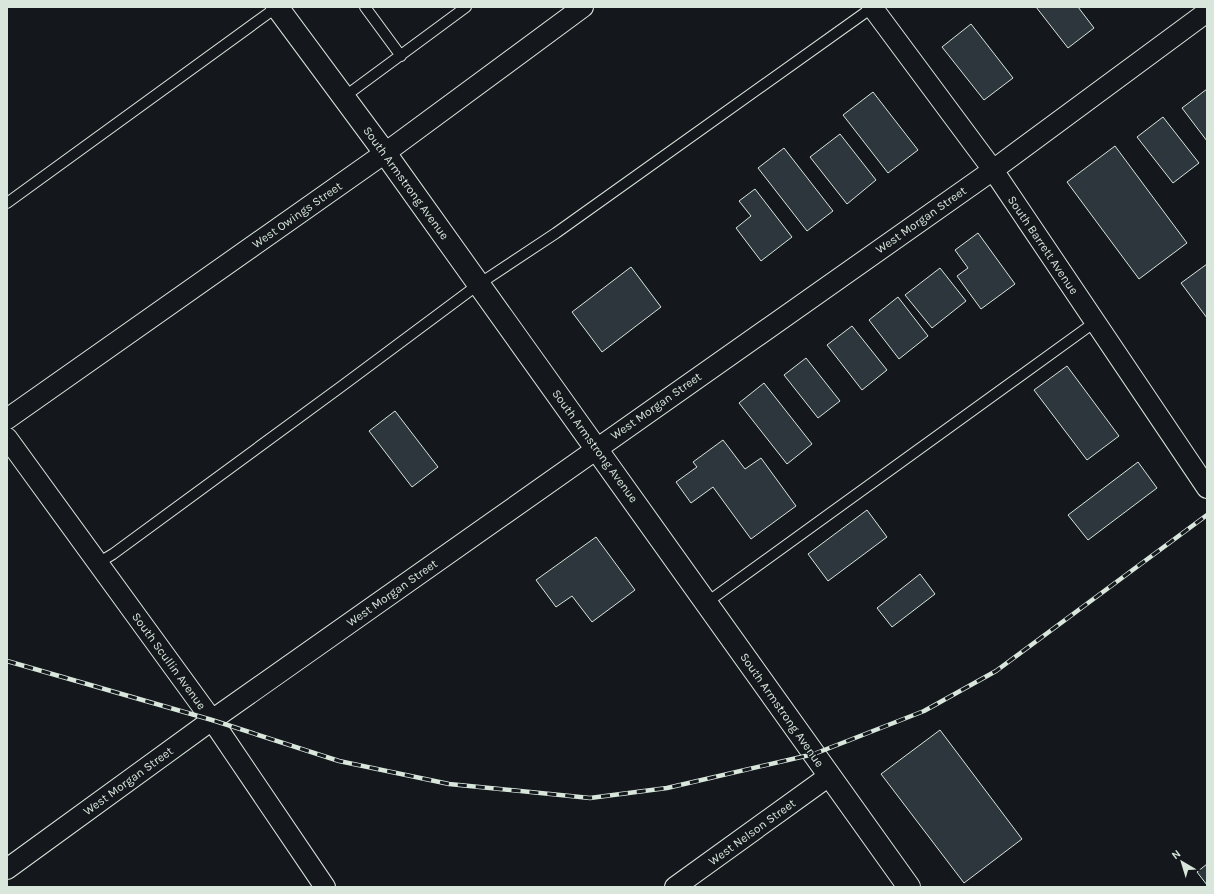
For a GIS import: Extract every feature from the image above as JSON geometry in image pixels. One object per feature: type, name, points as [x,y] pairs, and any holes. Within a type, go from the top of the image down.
[{"type":"main road","name":"South Armstrong Avenue","points":[[277,7],[385,153],[909,887]]},
{"type":"street","name":"South Barrett Avenue","points":[[872,7],[992,170],[1207,488]]},
{"type":"street","name":"West Owings Street","points":[[7,419],[385,153],[578,8]]},
{"type":"street","name":"West Morgan Street","points":[[7,869],[212,720],[992,170],[1207,12]]},
{"type":"street","name":"South Scullin Avenue","points":[[7,438],[212,720],[325,887]]},
{"type":"street","name":"West Nelson Street","points":[[675,887],[829,776]]},
{"type":"lane","points":[[7,203],[277,7]]},
{"type":"lane","points":[[365,7],[400,56]]},
{"type":"lane","points":[[344,98],[466,7]]},
{"type":"lane","points":[[98,562],[113,554],[479,284],[556,233],[872,7]]},
{"type":"lane","points":[[706,603],[1095,322]]},
{"type":"building","points":[[1036,7],[1078,7],[1094,28],[1068,48]]},
{"type":"building","points":[[971,24],[1013,78],[984,100],[942,47]]},
{"type":"building","points":[[1207,89],[1207,141],[1182,108]]},
{"type":"building","points":[[873,92],[918,150],[888,173],[843,115]]},
{"type":"building","points":[[1163,117],[1199,163],[1173,183],[1137,137]]},
{"type":"building","points":[[840,134],[876,180],[847,204],[810,157]]},
{"type":"building","points":[[1115,146],[1187,243],[1139,279],[1067,182]]},
{"type":"building","points":[[784,148],[833,211],[807,231],[758,168]]},
{"type":"building","points":[[755,189],[792,237],[761,261],[736,228],[751,216],[739,201]]},
{"type":"building","points":[[978,233],[1015,284],[981,309],[957,276],[968,268],[955,250]]},
{"type":"building","points":[[1207,264],[1207,318],[1181,283]]},
{"type":"building","points":[[631,267],[661,307],[602,352],[572,312]]},
{"type":"building","points":[[940,268],[966,301],[932,328],[905,295]]},
{"type":"building","points":[[898,297],[928,336],[899,359],[869,320]]},
{"type":"building","points":[[852,326],[887,370],[862,390],[827,345]]},
{"type":"building","points":[[806,358],[840,401],[818,418],[784,375]]},
{"type":"building","points":[[1067,366],[1119,436],[1087,460],[1034,390]]},
{"type":"building","points":[[764,383],[812,444],[787,464],[739,403]]},
{"type":"building","points":[[395,411],[438,467],[412,487],[369,431]]},
{"type":"building","points":[[723,440],[745,469],[761,458],[796,506],[751,539],[713,487],[691,503],[676,482],[697,467],[693,462]]},
{"type":"building","points":[[1138,462],[1157,488],[1088,540],[1068,515]]},
{"type":"building","points":[[867,510],[887,537],[828,581],[808,554]]},
{"type":"building","points":[[596,537],[635,590],[592,622],[572,596],[556,607],[536,580]]},
{"type":"building","points":[[920,574],[935,594],[892,627],[877,608]]},
{"type":"building","points":[[940,730],[1022,839],[964,883],[881,774]]},
{"type":"building","points":[[1207,864],[1207,885],[1197,872]]},
{"type":"railway","points":[[7,661],[212,720],[339,761],[449,784],[590,798],[667,788],[814,754],[924,711],[996,671],[1207,515]]}]
